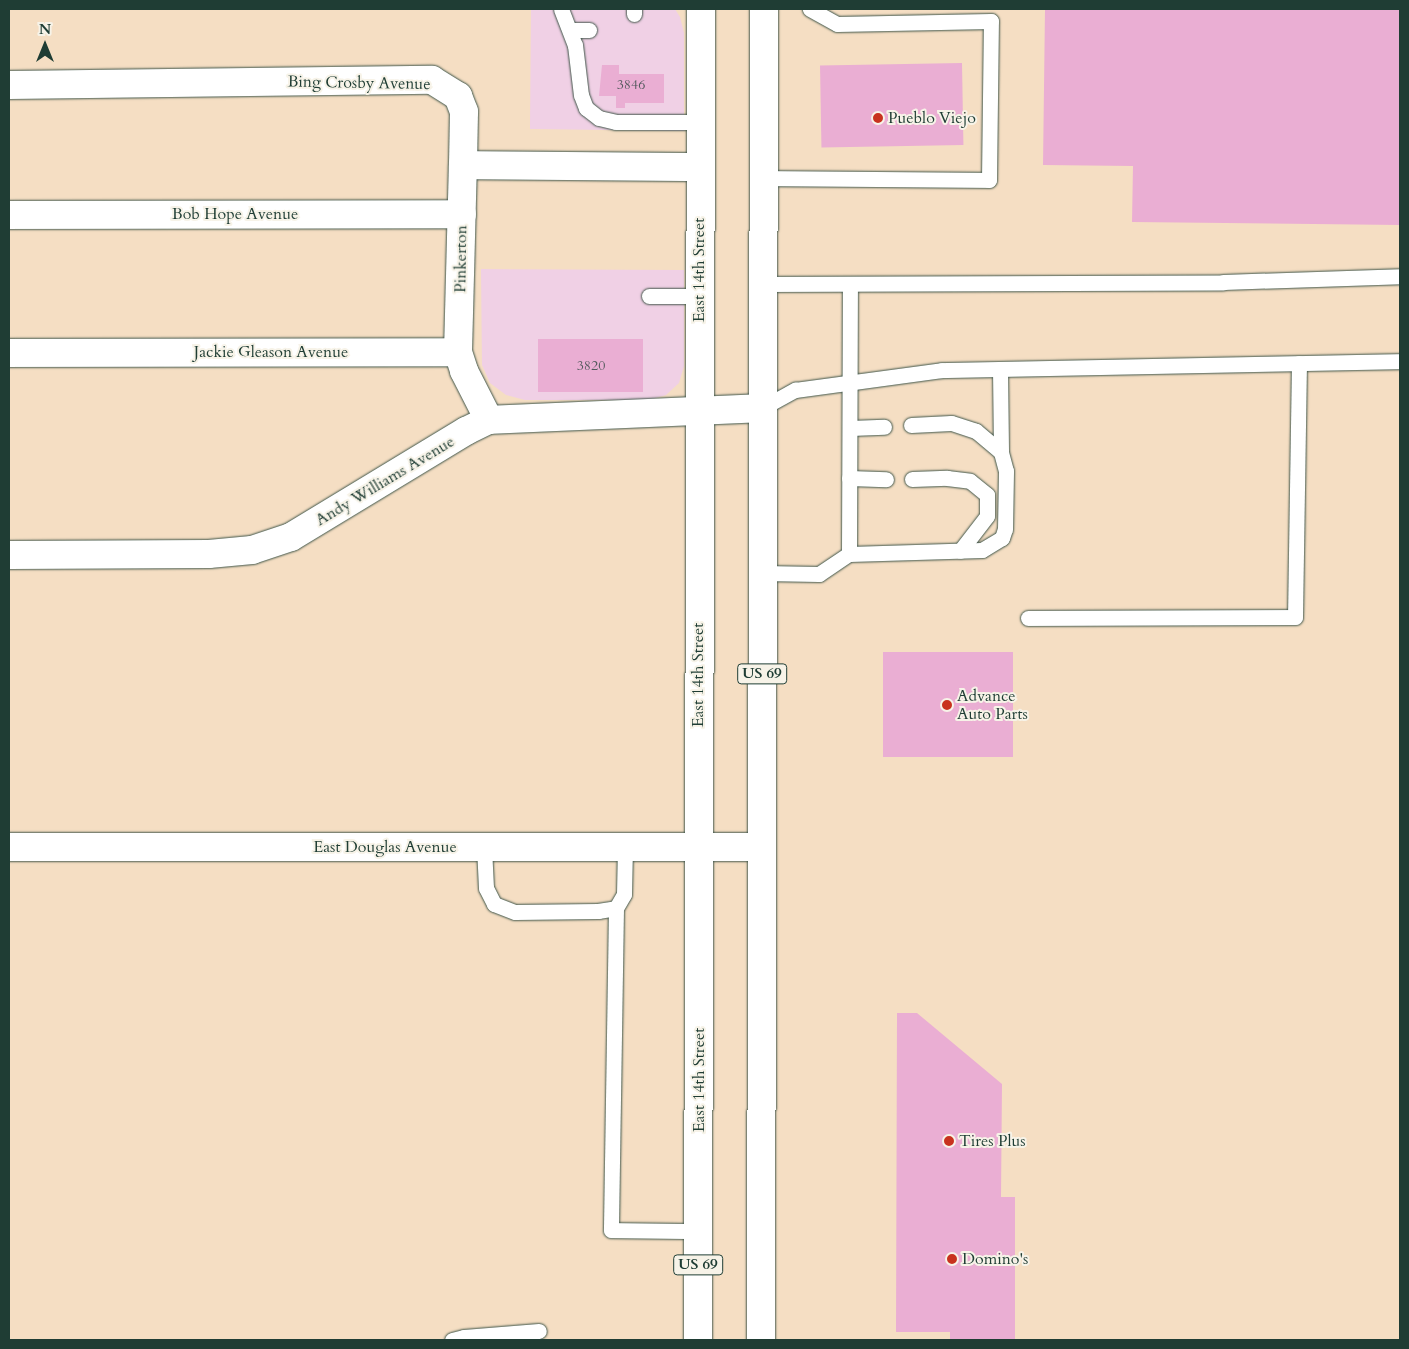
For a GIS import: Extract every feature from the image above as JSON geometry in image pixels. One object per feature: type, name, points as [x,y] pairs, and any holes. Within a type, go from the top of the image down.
[{"type":"street","name":"East 14th Street","points":[[698,1340],[701,9]]},
{"type":"street","name":"US 69","points":[[761,1340],[764,9]]},
{"type":"street","name":"Bing Crosby Avenue","points":[[9,85],[432,80],[458,96],[464,112],[463,165]]},
{"type":"street","points":[[463,165],[700,167]]},
{"type":"street","name":"Pinkerton","points":[[458,352],[463,165]]},
{"type":"street","name":"Bob Hope Avenue","points":[[9,215],[462,214]]},
{"type":"street","points":[[458,352],[464,371],[490,420]]},
{"type":"street","name":"Jackie Gleason Avenue","points":[[9,353],[458,352]]},
{"type":"street","name":"Andy Williams Avenue","points":[[9,555],[210,554],[252,550],[291,537],[466,431],[490,420],[762,408]]},
{"type":"street","name":"East Douglas Avenue","points":[[9,847],[761,847]]},
{"type":"lane","points":[[561,9],[570,30],[576,54],[581,95],[586,108],[599,118],[616,122],[700,122]]},
{"type":"lane","points":[[763,178],[989,180],[991,21],[838,24],[810,9]]},
{"type":"lane","points":[[570,30],[589,30]]},
{"type":"lane","points":[[762,284],[1223,282],[1400,276]]},
{"type":"lane","points":[[849,554],[850,284]]},
{"type":"lane","points":[[649,296],[699,296]]},
{"type":"lane","points":[[762,408],[795,390],[942,370],[1400,361]]},
{"type":"lane","points":[[1028,618],[1296,617],[1299,363]]},
{"type":"lane","points":[[762,574],[819,574],[849,554],[982,550],[1002,538],[1005,529],[1006,471],[1001,452],[1000,369]]},
{"type":"lane","points":[[911,425],[951,424],[976,431],[1001,452]]},
{"type":"lane","points":[[850,428],[884,427]]},
{"type":"lane","points":[[849,478],[886,479]]},
{"type":"lane","points":[[912,479],[947,478],[970,482],[987,495],[987,516],[960,551]]},
{"type":"lane","points":[[484,847],[486,888],[494,904],[515,912],[598,911],[616,908]]},
{"type":"lane","points":[[625,847],[624,894],[616,908],[611,1230],[699,1231]]},
{"type":"lane","points":[[452,1340],[464,1337],[539,1330]]},
{"type":"shaded area","points":[[531,9],[675,9],[680,17],[684,33],[684,131],[530,129]]},
{"type":"shaded area","points":[[481,269],[684,270],[684,366],[679,383],[666,395],[649,400],[525,400],[506,395],[490,383],[482,365]]},
{"type":"building","points":[[1045,9],[1400,9],[1400,225],[1132,222],[1133,166],[1043,165]]},
{"type":"building","points":[[962,63],[963,145],[821,147],[820,65]]},
{"type":"building","points":[[602,65],[619,65],[619,74],[664,74],[664,103],[625,103],[625,108],[616,108],[616,96],[599,96]]},
{"type":"building","points":[[538,339],[643,339],[643,392],[538,392]]},
{"type":"building","name":"Advance Auto Parts","points":[[883,652],[1013,652],[1013,757],[883,757]]},
{"type":"building","name":"Tires Plus","points":[[897,1013],[917,1013],[1002,1084],[1001,1197],[1015,1197],[1015,1340],[950,1340],[950,1332],[896,1332]]},
{"type":"place","name":"Pueblo Viejo","points":[[878,118]]},
{"type":"place","name":"Advance Auto Parts","points":[[947,705]]},
{"type":"place","name":"Tires Plus","points":[[949,1141]]},
{"type":"place","name":"Domino's","points":[[952,1259]]}]
